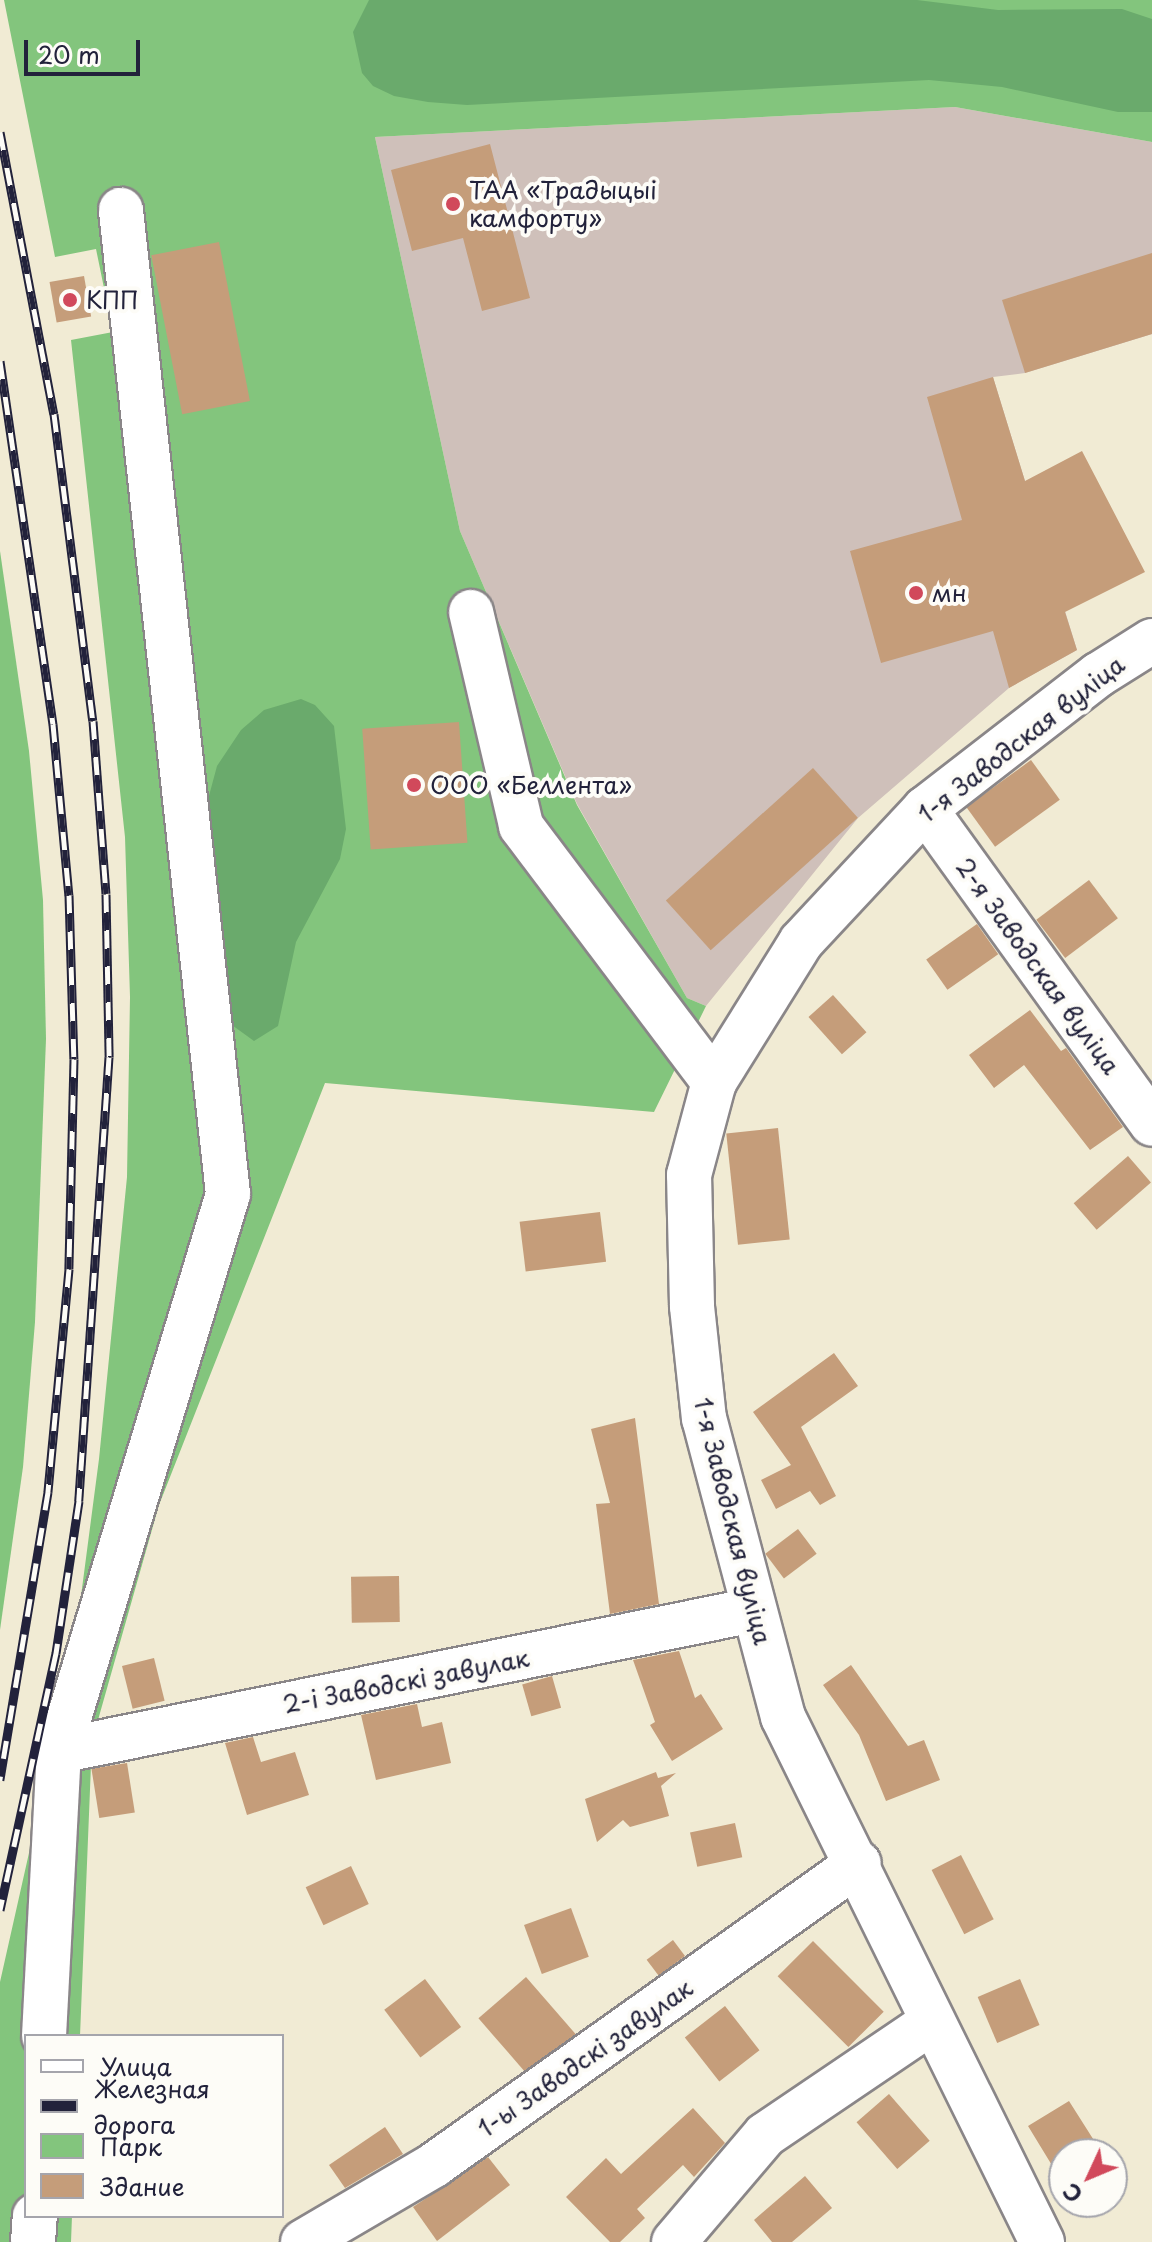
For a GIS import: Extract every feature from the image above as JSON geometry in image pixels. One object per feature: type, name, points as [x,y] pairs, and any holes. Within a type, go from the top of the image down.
[{"type":"street","points":[[44,2034],[59,1751],[228,1194],[121,210]]},
{"type":"street","points":[[471,612],[521,826],[714,1082]]},
{"type":"street","name":"1-я Заводская вуліца","points":[[1042,2242],[932,2022],[859,1863],[816,1791],[783,1717],[704,1419],[692,1306],[689,1175],[714,1082],[801,942],[925,809],[1098,675],[1152,641]]},
{"type":"street","name":"2-я Заводская вуліца","points":[[925,809],[1152,1124]]},
{"type":"street","name":"2-і Заводскі завулак","points":[[59,1751],[753,1610]]},
{"type":"street","name":"1-ы Заводскі завулак","points":[[303,2242],[434,2165],[859,1863]]},
{"type":"street","points":[[674,2242],[765,2135],[932,2022]]},
{"type":"street","points":[[33,2242],[35,2218]]},
{"type":"shaded area","points":[[955,107],[1152,142],[1152,334],[1025,373],[993,377],[1077,650],[1009,688],[858,818],[706,1006],[687,998],[577,804],[460,531],[375,137]]},
{"type":"green space","points":[[4,0],[1152,0],[1152,142],[955,107],[375,137],[460,531],[577,805],[687,998],[706,1006],[654,1112],[325,1083],[159,1505],[98,1720],[91,1765],[80,2034],[24,2034],[24,2218],[72,2218],[71,2242],[0,2242],[0,1982],[73,1657],[99,1459],[127,1177],[130,997],[125,837],[71,340],[113,332],[96,249],[55,257]]},
{"type":"green space","points":[[369,0],[917,0],[998,10],[1122,9],[1152,19],[1152,112],[1118,112],[1002,87],[929,80],[467,105],[428,102],[394,96],[373,86],[362,73],[353,32]]},
{"type":"green space","points":[[0,551],[29,751],[43,900],[46,1039],[35,1322],[23,1467],[0,1630]]},
{"type":"green space","points":[[301,699],[315,705],[334,726],[346,829],[340,859],[296,942],[278,1026],[254,1041],[225,1020],[206,807],[217,766],[241,730],[264,710]]},
{"type":"building","name":"ТАА «Традыцыі камфорту»","points":[[490,144],[530,298],[482,311],[463,238],[412,251],[391,170]]},
{"type":"building","points":[[219,242],[250,401],[182,414],[151,255]]},
{"type":"building","points":[[1152,253],[1152,334],[1025,373],[1002,300]]},
{"type":"building","name":"КПП","points":[[84,276],[91,316],[57,322],[50,282]]},
{"type":"building","points":[[993,377],[1025,481],[1082,451],[1145,572],[1065,612],[1077,650],[1009,688],[993,631],[881,663],[850,551],[962,520],[927,397]]},
{"type":"building","name":"ООО «Беллента»","points":[[459,722],[467,843],[371,849],[362,729]]},
{"type":"building","points":[[1031,760],[1060,800],[995,847],[966,807]]},
{"type":"building","points":[[813,768],[858,818],[711,950],[666,900]]},
{"type":"building","points":[[1089,880],[1118,918],[1065,958],[1036,920]]},
{"type":"building","points":[[977,924],[998,954],[947,990],[926,960]]},
{"type":"building","points":[[833,995],[866,1032],[842,1054],[808,1017]]},
{"type":"building","points":[[1030,1010],[1061,1051],[1066,1048],[1123,1127],[1090,1150],[1024,1065],[994,1088],[969,1055]]},
{"type":"building","points":[[778,1128],[790,1239],[738,1245],[726,1133]]},
{"type":"building","points":[[1128,1156],[1151,1182],[1097,1230],[1074,1203]]},
{"type":"building","points":[[600,1212],[606,1262],[526,1271],[520,1222]]},
{"type":"building","points":[[834,1353],[858,1386],[801,1427],[836,1496],[820,1505],[810,1491],[776,1509],[761,1480],[791,1465],[753,1412]]},
{"type":"building","points":[[635,1418],[659,1604],[610,1614],[596,1504],[610,1503],[591,1429]]},
{"type":"building","points":[[798,1529],[817,1554],[784,1578],[765,1554]]},
{"type":"building","points":[[399,1576],[400,1622],[352,1623],[351,1577]]},
{"type":"building","points":[[679,1651],[695,1698],[701,1694],[723,1729],[672,1761],[650,1725],[655,1722],[633,1660]]},
{"type":"building","points":[[154,1658],[165,1701],[133,1709],[122,1666]]},
{"type":"building","points":[[851,1665],[908,1746],[924,1740],[940,1780],[886,1801],[859,1735],[823,1685]]},
{"type":"building","points":[[552,1676],[561,1708],[531,1716],[522,1685]]},
{"type":"building","points":[[417,1704],[422,1727],[442,1722],[451,1763],[376,1780],[361,1715]]},
{"type":"building","points":[[253,1737],[261,1762],[295,1752],[309,1795],[247,1815],[225,1743]]},
{"type":"building","points":[[127,1763],[135,1812],[99,1818],[91,1769]]},
{"type":"building","points":[[656,1772],[658,1778],[676,1773],[661,1786],[669,1816],[630,1827],[623,1820],[597,1842],[585,1799]]},
{"type":"building","points":[[735,1823],[742,1857],[697,1867],[690,1833]]},
{"type":"building","points":[[961,1855],[994,1919],[964,1934],[932,1870]]},
{"type":"building","points":[[351,1866],[369,1904],[323,1925],[306,1887]]},
{"type":"building","points":[[571,1908],[589,1957],[542,1974],[524,1925]]},
{"type":"building","points":[[673,1940],[685,1956],[659,1976],[647,1960]]},
{"type":"building","points":[[813,1941],[884,2012],[848,2047],[778,1976]]},
{"type":"building","points":[[526,1977],[576,2034],[528,2076],[478,2018]]},
{"type":"building","points":[[425,1979],[461,2027],[420,2058],[384,2010]]},
{"type":"building","points":[[1020,1979],[1040,2025],[997,2043],[978,1997]]},
{"type":"building","points":[[725,2006],[759,2050],[719,2082],[685,2037]]},
{"type":"building","points":[[889,2094],[930,2141],[897,2169],[857,2122]]},
{"type":"building","points":[[1069,2101],[1092,2138],[1048,2138],[1048,2159],[1028,2126]]},
{"type":"building","points":[[693,2108],[725,2143],[694,2177],[683,2165],[637,2209],[645,2218],[620,2242],[610,2242],[566,2197],[606,2158],[621,2174]]},
{"type":"building","points":[[385,2127],[403,2154],[345,2188],[329,2165]]},
{"type":"building","points":[[488,2157],[510,2185],[437,2241],[413,2207]]},
{"type":"building","points":[[805,2176],[832,2208],[792,2242],[772,2242],[754,2220]]},
{"type":"railway","points":[[0,132],[54,414],[93,721],[106,894],[109,1057],[79,1501],[56,1653],[0,1910]]},
{"type":"railway","points":[[0,361],[53,724],[69,895],[74,1059],[69,1269],[48,1492],[0,1780]]},
{"type":"place","name":"ТАА «Традыцыі камфорту»","points":[[453,204]]},
{"type":"place","name":"КПП","points":[[70,300]]},
{"type":"place","name":"мн","points":[[916,593]]},
{"type":"place","name":"ООО «Беллента»","points":[[414,785]]}]
